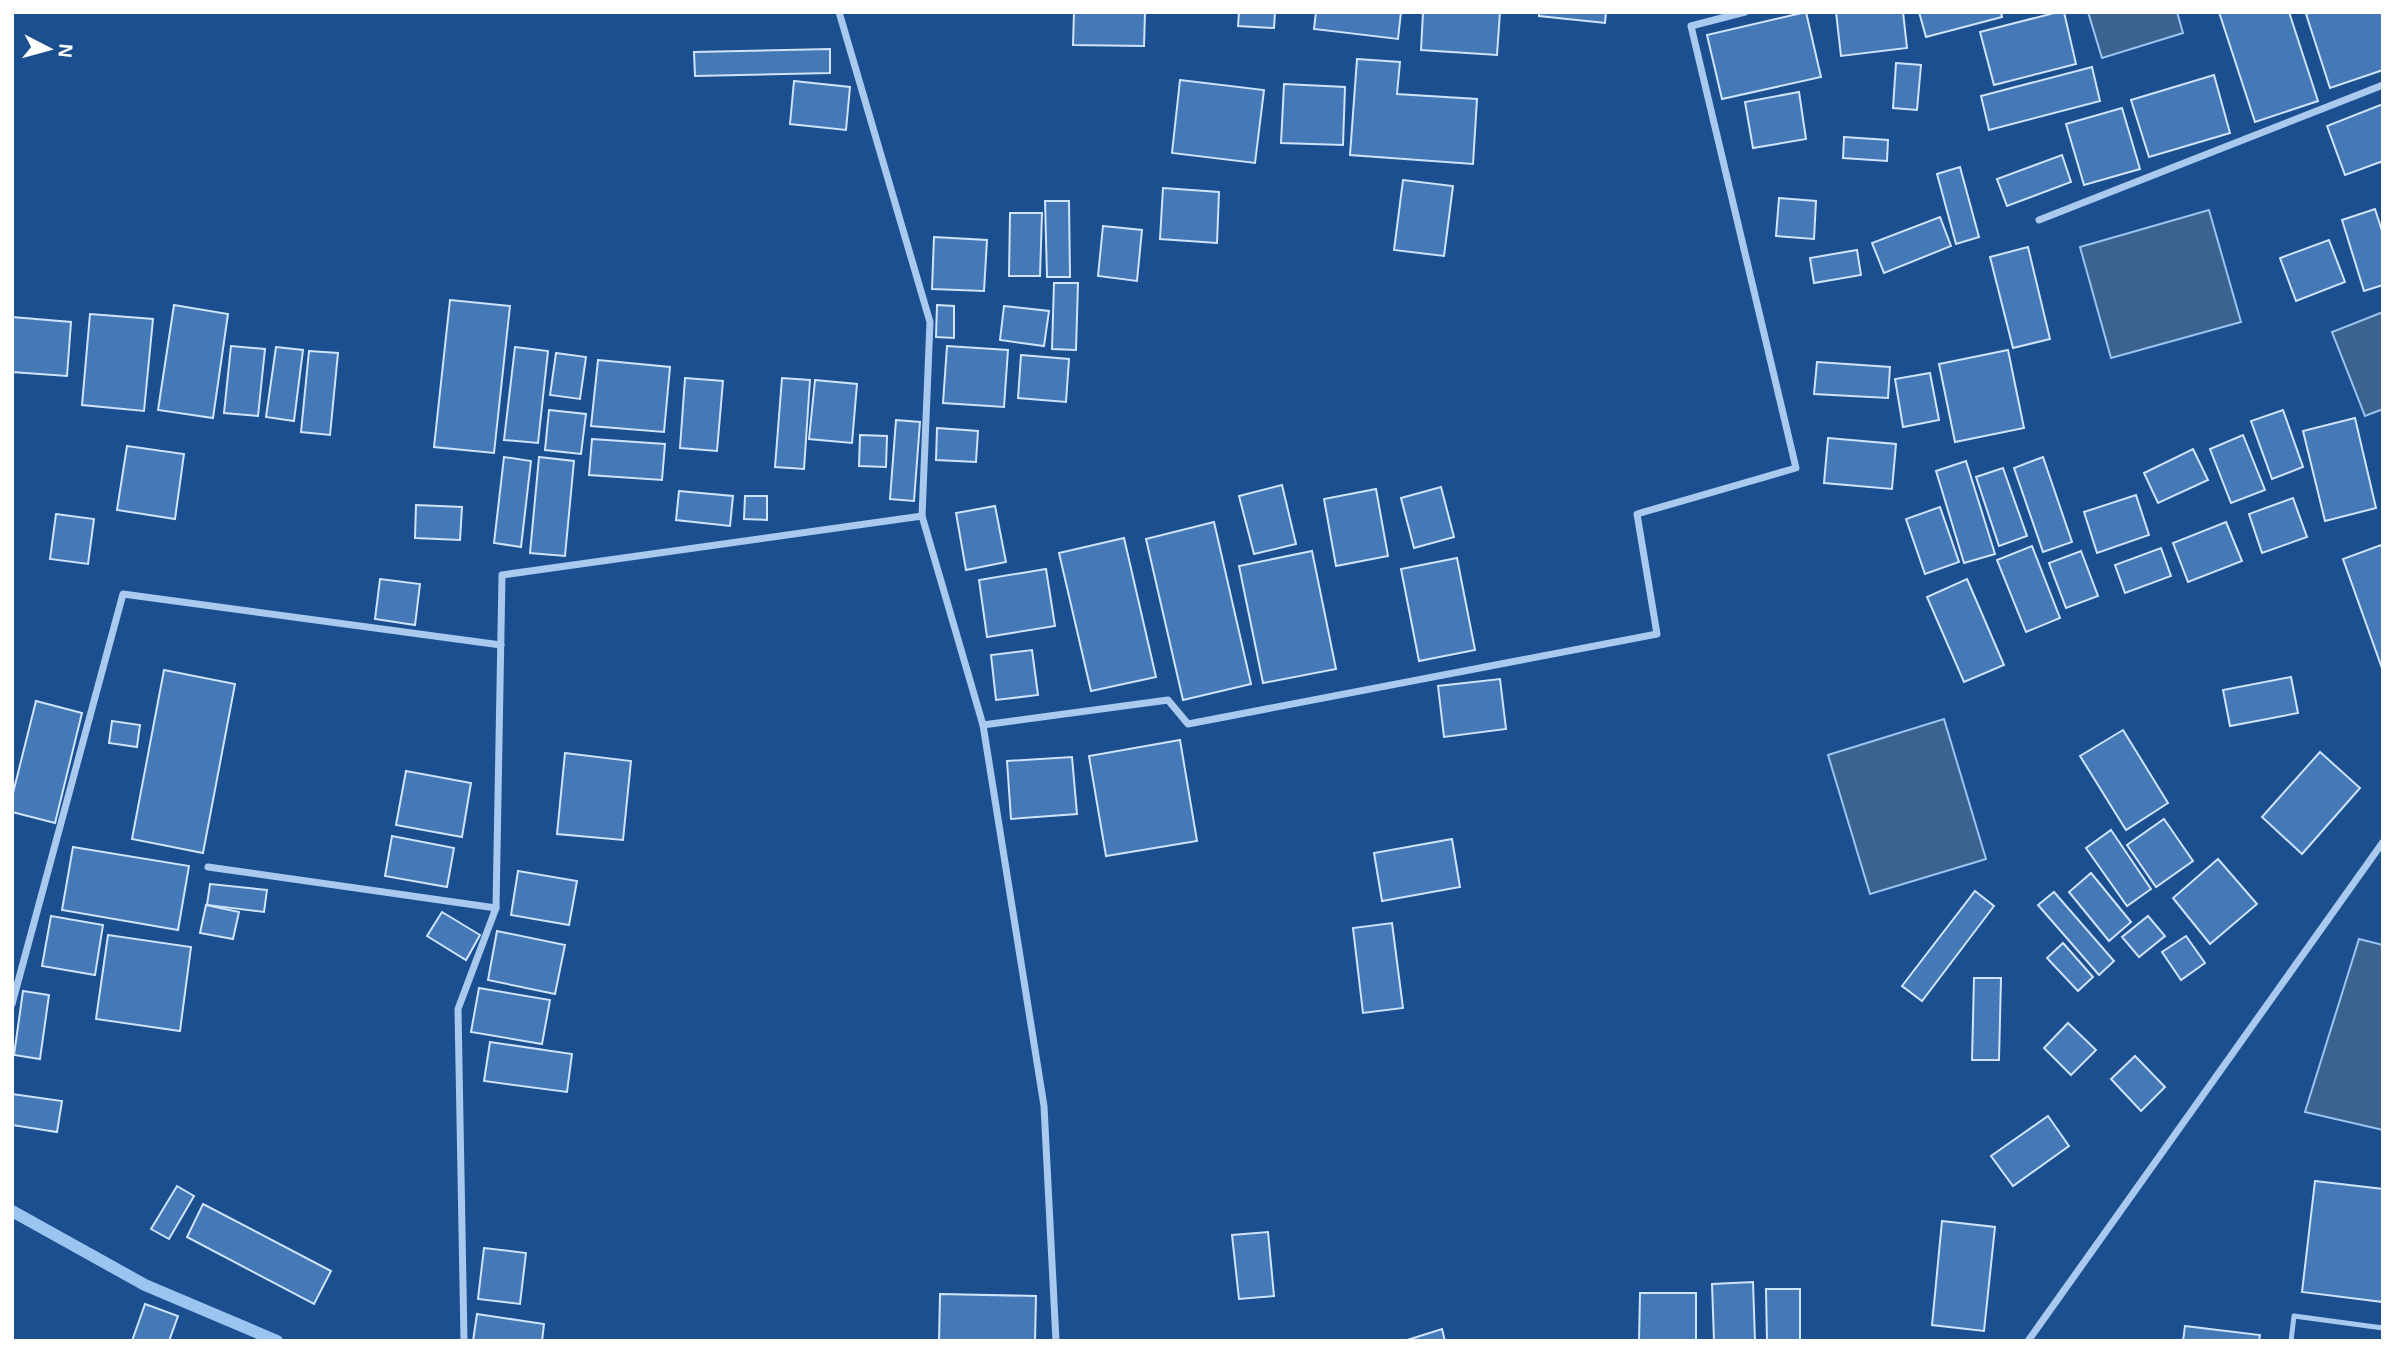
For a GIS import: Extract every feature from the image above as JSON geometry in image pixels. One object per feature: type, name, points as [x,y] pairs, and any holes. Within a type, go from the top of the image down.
[{"type":"street","points":[[839,12],[930,323],[922,516],[983,724],[1044,1106],[1056,1341]]},
{"type":"street","points":[[983,724],[1168,699],[1188,724],[1657,634],[1637,514],[1796,468],[1691,26],[1745,12]]},
{"type":"street","points":[[2039,220],[2383,85]]},
{"type":"street","points":[[464,1341],[458,1009],[496,908],[502,575],[922,516]]},
{"type":"street","points":[[12,1003],[122,594],[500,645]]},
{"type":"street","points":[[2028,1341],[2383,842]]},
{"type":"street","points":[[208,867],[496,908]]},
{"type":"lane","points":[[2291,1341],[2294,1316],[2383,1328]]},
{"type":"water","points":[[2088,12],[2177,12],[2183,33],[2102,58]]},
{"type":"water","points":[[2209,210],[2241,322],[2111,358],[2080,247]]},
{"type":"water","points":[[2383,312],[2383,409],[2365,416],[2332,332]]},
{"type":"water","points":[[1944,719],[1986,859],[1870,894],[1828,755]]},
{"type":"water","points":[[2359,939],[2383,945],[2383,1130],[2305,1112]]},
{"type":"building","points":[[1074,12],[1145,12],[1144,46],[1073,45]]},
{"type":"building","points":[[1239,12],[1275,12],[1274,28],[1238,26]]},
{"type":"building","points":[[1316,12],[1401,12],[1398,39],[1314,29]]},
{"type":"building","points":[[1423,12],[1500,12],[1497,55],[1421,50]]},
{"type":"building","points":[[1539,12],[1606,12],[1605,23],[1539,16]]},
{"type":"building","points":[[1806,12],[1821,77],[1722,99],[1707,35]]},
{"type":"building","points":[[1836,12],[1903,12],[1907,48],[1841,56]]},
{"type":"building","points":[[1919,12],[2001,12],[2002,17],[1926,37]]},
{"type":"building","points":[[2064,12],[2076,64],[1994,85],[1980,32]]},
{"type":"building","points":[[2219,12],[2289,12],[2318,101],[2255,122]]},
{"type":"building","points":[[2383,12],[2383,70],[2330,88],[2306,14]]},
{"type":"building","points":[[830,49],[830,73],[695,76],[694,52]]},
{"type":"building","points":[[1357,59],[1400,62],[1397,94],[1477,99],[1473,164],[1350,155]]},
{"type":"building","points":[[1896,63],[1921,65],[1917,110],[1893,108]]},
{"type":"building","points":[[2092,67],[2100,101],[1989,130],[1981,96]]},
{"type":"building","points":[[2214,75],[2230,133],[2149,157],[2131,100]]},
{"type":"building","points":[[1180,80],[1264,90],[1255,163],[1172,153]]},
{"type":"building","points":[[794,81],[850,87],[846,130],[790,124]]},
{"type":"building","points":[[1284,84],[1345,87],[1343,145],[1281,143]]},
{"type":"building","points":[[1799,92],[1806,139],[1753,148],[1745,102]]},
{"type":"building","points":[[2383,104],[2383,161],[2345,175],[2327,126]]},
{"type":"building","points":[[2122,108],[2140,169],[2084,185],[2066,124]]},
{"type":"building","points":[[1844,137],[1888,140],[1887,161],[1843,158]]},
{"type":"building","points":[[2062,155],[2071,182],[2007,206],[1997,179]]},
{"type":"building","points":[[1960,167],[1979,237],[1956,244],[1937,174]]},
{"type":"building","points":[[1403,180],[1453,186],[1444,256],[1394,250]]},
{"type":"building","points":[[1163,188],[1219,192],[1217,243],[1160,239]]},
{"type":"building","points":[[1779,198],[1816,201],[1814,239],[1776,236]]},
{"type":"building","points":[[1045,201],[1069,201],[1070,277],[1047,277]]},
{"type":"building","points":[[2375,209],[2383,234],[2383,285],[2364,291],[2342,220]]},
{"type":"building","points":[[1010,213],[1042,213],[1040,276],[1009,276]]},
{"type":"building","points":[[1940,217],[1951,246],[1884,273],[1872,243]]},
{"type":"building","points":[[1103,226],[1142,230],[1137,281],[1098,276]]},
{"type":"building","points":[[934,237],[987,240],[984,291],[932,289]]},
{"type":"building","points":[[2329,240],[2345,282],[2296,301],[2280,258]]},
{"type":"building","points":[[2028,247],[2050,339],[2013,348],[1990,257]]},
{"type":"building","points":[[1857,250],[1861,275],[1814,283],[1810,258]]},
{"type":"building","points":[[1054,283],[1078,283],[1076,350],[1052,349]]},
{"type":"building","points":[[450,300],[510,306],[494,453],[434,447]]},
{"type":"building","points":[[174,305],[228,314],[213,418],[158,410]]},
{"type":"building","points":[[937,305],[954,306],[954,338],[936,337]]},
{"type":"building","points":[[1004,306],[1049,311],[1044,346],[1000,340]]},
{"type":"building","points":[[90,314],[153,319],[144,411],[82,405]]},
{"type":"building","points":[[12,317],[71,322],[67,376],[12,372]]},
{"type":"building","points":[[231,346],[265,349],[258,416],[224,413]]},
{"type":"building","points":[[947,346],[1008,350],[1004,407],[943,403]]},
{"type":"building","points":[[276,347],[303,350],[294,421],[266,417]]},
{"type":"building","points":[[515,347],[548,351],[538,443],[504,440]]},
{"type":"building","points":[[2008,350],[2024,428],[1955,442],[1939,364]]},
{"type":"building","points":[[309,351],[338,353],[330,435],[301,432]]},
{"type":"building","points":[[556,353],[586,357],[580,399],[550,395]]},
{"type":"building","points":[[1021,355],[1069,359],[1066,402],[1018,398]]},
{"type":"building","points":[[598,360],[670,367],[664,432],[591,426]]},
{"type":"building","points":[[1817,362],[1890,367],[1888,398],[1814,394]]},
{"type":"building","points":[[1930,373],[1939,420],[1903,427],[1895,379]]},
{"type":"building","points":[[685,378],[723,381],[717,451],[680,448]]},
{"type":"building","points":[[782,378],[810,380],[804,469],[775,467]]},
{"type":"building","points":[[815,380],[857,384],[852,443],[809,439]]},
{"type":"building","points":[[549,410],[586,414],[581,454],[545,450]]},
{"type":"building","points":[[2283,410],[2303,467],[2272,479],[2251,421]]},
{"type":"building","points":[[2355,418],[2376,508],[2325,521],[2303,431]]},
{"type":"building","points":[[896,420],[920,422],[914,501],[890,499]]},
{"type":"building","points":[[937,428],[978,431],[976,462],[936,460]]},
{"type":"building","points":[[860,435],[887,436],[886,467],[859,466]]},
{"type":"building","points":[[2243,435],[2265,490],[2231,503],[2210,449]]},
{"type":"building","points":[[1828,438],[1896,444],[1892,489],[1824,483]]},
{"type":"building","points":[[592,439],[665,444],[662,480],[589,475]]},
{"type":"building","points":[[127,446],[184,454],[175,519],[117,510]]},
{"type":"building","points":[[2193,449],[2208,480],[2158,503],[2144,473]]},
{"type":"building","points":[[504,457],[531,461],[521,547],[494,543]]},
{"type":"building","points":[[539,457],[574,461],[565,556],[530,553]]},
{"type":"building","points":[[2043,457],[2072,542],[2043,552],[2014,468]]},
{"type":"building","points":[[1966,461],[1995,554],[1964,563],[1936,471]]},
{"type":"building","points":[[2003,468],[2027,536],[1999,546],[1976,477]]},
{"type":"building","points":[[1282,485],[1296,544],[1254,554],[1239,496]]},
{"type":"building","points":[[1441,487],[1454,537],[1414,548],[1401,498]]},
{"type":"building","points":[[1376,489],[1388,556],[1336,566],[1324,499]]},
{"type":"building","points":[[679,491],[733,496],[730,526],[676,520]]},
{"type":"building","points":[[2136,495],[2149,535],[2097,553],[2084,512]]},
{"type":"building","points":[[745,496],[767,496],[767,520],[744,519]]},
{"type":"building","points":[[2293,498],[2307,537],[2262,553],[2249,514]]},
{"type":"building","points":[[416,505],[462,507],[460,540],[415,538]]},
{"type":"building","points":[[995,506],[1006,562],[966,570],[956,513]]},
{"type":"building","points":[[1940,507],[1959,562],[1925,574],[1906,519]]},
{"type":"building","points":[[56,514],[94,519],[88,564],[50,559]]},
{"type":"building","points":[[1214,522],[1251,684],[1183,700],[1146,539]]},
{"type":"building","points":[[2226,522],[2242,561],[2188,582],[2173,543]]},
{"type":"building","points":[[1124,538],[1156,677],[1091,691],[1059,553]]},
{"type":"building","points":[[2381,545],[2383,551],[2383,671],[2343,559]]},
{"type":"building","points":[[2032,546],[2060,618],[2026,632],[1997,560]]},
{"type":"building","points":[[2161,548],[2171,576],[2125,593],[2115,565]]},
{"type":"building","points":[[1312,551],[1336,669],[1263,683],[1239,566]]},
{"type":"building","points":[[2081,551],[2098,596],[2066,608],[2049,563]]},
{"type":"building","points":[[1457,558],[1475,650],[1419,661],[1401,569]]},
{"type":"building","points":[[1046,569],[1055,626],[987,637],[979,580]]},
{"type":"building","points":[[380,579],[420,584],[415,625],[375,619]]},
{"type":"building","points":[[1967,579],[2004,665],[1964,682],[1927,597]]},
{"type":"building","points":[[1032,650],[1038,695],[996,700],[991,655]]},
{"type":"building","points":[[164,670],[235,684],[203,853],[132,839]]},
{"type":"building","points":[[2291,677],[2298,713],[2230,726],[2223,690]]},
{"type":"building","points":[[1500,679],[1506,729],[1444,737],[1438,686]]},
{"type":"building","points":[[36,701],[82,713],[55,823],[12,812],[12,797]]},
{"type":"building","points":[[112,721],[140,725],[137,747],[109,743]]},
{"type":"building","points":[[2123,730],[2168,803],[2126,830],[2080,756]]},
{"type":"building","points":[[1180,740],[1197,841],[1106,856],[1089,756]]},
{"type":"building","points":[[2320,752],[2360,788],[2302,854],[2262,817]]},
{"type":"building","points":[[565,753],[631,761],[623,840],[557,834]]},
{"type":"building","points":[[1072,757],[1077,814],[1011,819],[1007,761]]},
{"type":"building","points":[[406,771],[471,783],[462,837],[396,825]]},
{"type":"building","points":[[2164,819],[2193,861],[2156,887],[2127,845]]},
{"type":"building","points":[[2111,830],[2151,889],[2127,906],[2086,848]]},
{"type":"building","points":[[392,836],[454,848],[447,887],[385,876]]},
{"type":"building","points":[[1452,839],[1460,887],[1382,901],[1374,853]]},
{"type":"building","points":[[73,847],[189,866],[178,930],[62,910]]},
{"type":"building","points":[[2218,859],[2257,904],[2210,944],[2173,898]]},
{"type":"building","points":[[518,871],[577,881],[569,925],[511,915]]},
{"type":"building","points":[[2091,873],[2131,922],[2109,941],[2069,892]]},
{"type":"building","points":[[210,884],[267,890],[264,912],[207,905]]},
{"type":"building","points":[[1975,891],[1994,906],[1922,1001],[1902,986]]},
{"type":"building","points":[[2054,892],[2114,961],[2099,975],[2038,905]]},
{"type":"building","points":[[206,905],[239,912],[233,939],[200,933]]},
{"type":"building","points":[[442,912],[480,935],[466,960],[427,936]]},
{"type":"building","points":[[51,916],[103,925],[95,975],[42,966]]},
{"type":"building","points":[[2148,916],[2165,936],[2139,957],[2122,937]]},
{"type":"building","points":[[1392,923],[1403,1008],[1363,1013],[1353,928]]},
{"type":"building","points":[[497,931],[565,945],[555,994],[488,980]]},
{"type":"building","points":[[108,935],[191,947],[180,1031],[96,1019]]},
{"type":"building","points":[[2186,936],[2205,963],[2181,980],[2162,952]]},
{"type":"building","points":[[2063,943],[2093,977],[2078,991],[2047,958]]},
{"type":"building","points":[[1974,978],[2001,978],[1999,1060],[1972,1060]]},
{"type":"building","points":[[479,988],[550,1000],[542,1044],[471,1032]]},
{"type":"building","points":[[23,991],[49,995],[40,1059],[14,1055]]},
{"type":"building","points":[[2068,1023],[2096,1050],[2071,1075],[2044,1048]]},
{"type":"building","points":[[490,1042],[572,1054],[567,1092],[484,1081]]},
{"type":"building","points":[[2135,1056],[2165,1087],[2141,1111],[2111,1079]]},
{"type":"building","points":[[12,1094],[62,1101],[57,1132],[12,1125]]},
{"type":"building","points":[[2048,1116],[2069,1146],[2013,1186],[1991,1156]]},
{"type":"building","points":[[2315,1181],[2383,1189],[2383,1302],[2302,1292]]},
{"type":"building","points":[[177,1186],[194,1196],[169,1239],[151,1229]]},
{"type":"building","points":[[203,1204],[331,1271],[314,1304],[187,1237]]},
{"type":"building","points":[[1942,1221],[1995,1227],[1984,1331],[1932,1325]]},
{"type":"building","points":[[1268,1232],[1274,1296],[1239,1299],[1232,1235]]},
{"type":"building","points":[[484,1248],[526,1253],[520,1304],[478,1299]]},
{"type":"building","points":[[1753,1282],[1755,1341],[1714,1341],[1712,1284]]},
{"type":"building","points":[[1766,1289],[1800,1289],[1800,1341],[1767,1341]]},
{"type":"building","points":[[1640,1293],[1696,1293],[1696,1341],[1639,1341]]},
{"type":"building","points":[[940,1294],[1036,1296],[1035,1341],[939,1341]]},
{"type":"building","points":[[145,1304],[178,1316],[169,1341],[132,1341]]},
{"type":"building","points":[[477,1314],[544,1324],[542,1341],[473,1341]]},
{"type":"building","points":[[2185,1326],[2260,1335],[2259,1341],[2183,1341]]},
{"type":"building","points":[[1442,1329],[1445,1341],[1404,1341]]},
{"type":"waterway","points":[[12,1211],[145,1285],[277,1341]]}]
